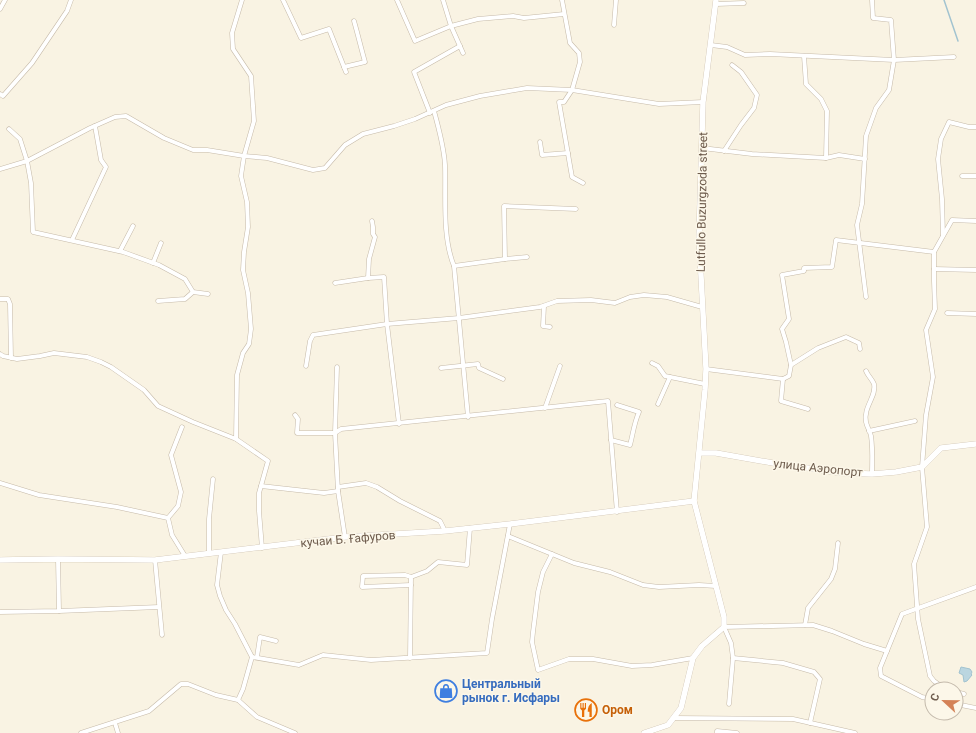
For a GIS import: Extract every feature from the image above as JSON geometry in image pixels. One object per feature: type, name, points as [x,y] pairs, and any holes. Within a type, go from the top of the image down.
[{"type":"main road","name":"Lutfullo Buzurgzoda street","points":[[694,501],[700,452],[706,369],[699,238],[703,102],[716,2]]},
{"type":"main road","points":[[922,467],[941,448],[976,444]]},
{"type":"main road","name":"улица Аэропорт","points":[[700,452],[716,453],[842,473],[872,474],[896,472],[922,467]]},
{"type":"main road","points":[[644,733],[668,725],[674,718],[681,708],[693,658],[702,646],[724,626],[724,617],[694,501]]},
{"type":"main road","name":"кучаи Б. Ғафуров","points":[[0,560],[58,558],[155,560],[345,537],[445,531],[510,524],[617,512],[694,501]]},
{"type":"street","points":[[0,9],[5,0]]},
{"type":"street","points":[[0,94],[3,96],[32,63],[67,11],[71,0]]},
{"type":"street","points":[[236,439],[237,375],[243,353],[249,344],[251,329],[248,293],[243,270],[248,227],[247,202],[241,176],[244,156],[254,121],[251,76],[233,49],[232,33],[242,0]]},
{"type":"street","points":[[283,0],[301,38],[329,29],[346,72]]},
{"type":"street","points":[[397,0],[415,41],[451,26],[478,19],[513,16],[524,18],[564,14]]},
{"type":"street","points":[[443,0],[451,26],[463,53]]},
{"type":"street","points":[[562,0],[570,43],[579,53],[580,62],[572,90],[564,102],[559,102],[572,177],[583,183]]},
{"type":"street","points":[[614,25],[616,0]]},
{"type":"street","points":[[866,297],[858,243],[857,225],[862,204],[866,136],[876,108],[889,90],[894,60],[891,20],[873,18],[872,0]]},
{"type":"street","points":[[716,2],[744,3]]},
{"type":"street","points":[[344,67],[366,62],[354,21]]},
{"type":"street","points":[[711,45],[727,47],[745,55],[770,54],[894,60],[954,57]]},
{"type":"street","points":[[460,46],[414,72],[432,112],[443,144],[448,240],[450,255],[454,266],[468,417]]},
{"type":"street","points":[[804,56],[806,84],[821,99],[827,111],[826,158]]},
{"type":"street","points":[[724,151],[741,124],[754,108],[757,95],[741,72],[732,65]]},
{"type":"street","points":[[0,168],[27,161],[115,117],[126,116],[164,138],[193,150],[207,150],[267,158],[313,170],[325,168],[345,145],[363,134],[394,126],[432,112],[446,105],[480,96],[527,88],[572,90],[659,104],[703,102]]},
{"type":"street","points":[[943,237],[942,199],[938,159],[941,139],[949,122],[969,128],[976,128]]},
{"type":"street","points":[[72,240],[106,167],[101,160],[95,126]]},
{"type":"street","points":[[9,129],[20,139],[27,161],[31,183],[33,232],[120,251],[153,263],[185,279],[193,292]]},
{"type":"street","points":[[540,142],[542,155],[568,153]]},
{"type":"street","points":[[702,148],[724,151],[826,158],[838,155],[865,159]]},
{"type":"street","points":[[962,176],[976,176]]},
{"type":"street","points":[[505,259],[504,206],[576,209]]},
{"type":"street","points":[[934,681],[930,676],[918,619],[914,564],[927,527],[922,467],[926,415],[933,377],[926,330],[935,309],[934,252],[952,220],[976,222]]},
{"type":"street","points":[[368,278],[369,259],[375,237],[373,234],[372,221]]},
{"type":"street","points":[[120,251],[133,226]]},
{"type":"street","points":[[706,369],[783,379],[789,376],[791,365],[782,329],[789,319],[782,275],[804,271],[804,268],[832,267],[836,240],[934,252]]},
{"type":"street","points":[[153,263],[161,243]]},
{"type":"street","points":[[454,266],[505,259],[527,258]]},
{"type":"street","points":[[934,269],[976,270]]},
{"type":"street","points":[[335,283],[384,276],[387,324],[399,424]]},
{"type":"street","points":[[158,301],[185,299],[193,292],[208,294]]},
{"type":"street","points":[[306,366],[310,341],[313,335],[387,324],[459,318],[544,306],[557,301],[591,300],[615,303],[630,297],[644,295],[667,297],[702,307]]},
{"type":"street","points":[[0,298],[8,299],[10,304],[11,358]]},
{"type":"street","points":[[544,306],[543,326],[550,327]]},
{"type":"street","points":[[947,313],[976,314]]},
{"type":"street","points":[[791,365],[818,348],[846,337],[859,343],[860,349]]},
{"type":"street","points":[[0,354],[17,359],[54,353],[102,362],[144,390],[158,406],[236,439],[268,461],[259,493],[258,511],[262,548]]},
{"type":"street","points":[[652,363],[658,366],[665,376],[705,384]]},
{"type":"street","points":[[441,368],[478,364],[479,368],[502,378]]},
{"type":"street","points":[[545,408],[560,366]]},
{"type":"street","points":[[337,367],[335,433],[338,489],[345,537]]},
{"type":"street","points":[[866,371],[868,376],[874,382],[874,389],[866,409],[866,422],[871,435],[872,474]]},
{"type":"street","points":[[658,404],[670,377]]},
{"type":"street","points":[[783,379],[781,401],[808,409]]},
{"type":"street","points":[[295,414],[298,419],[297,433],[335,433],[341,429],[468,417],[608,401],[617,512]]},
{"type":"street","points":[[611,440],[630,445],[634,424],[639,412],[617,405]]},
{"type":"street","points":[[869,431],[915,421]]},
{"type":"street","points":[[168,518],[178,506],[182,492],[171,455],[182,427]]},
{"type":"street","points":[[209,553],[209,519],[213,479]]},
{"type":"street","points":[[0,483],[39,495],[117,507],[168,518]]},
{"type":"street","points":[[261,486],[324,493],[366,483],[377,487],[400,501],[440,521],[445,531]]},
{"type":"street","points":[[168,518],[172,536],[184,556]]},
{"type":"street","points":[[221,552],[217,585],[220,596],[226,610],[255,657],[299,665],[324,655],[371,660],[487,653],[510,524]]},
{"type":"street","points":[[411,585],[362,587],[363,576],[405,575],[411,577],[438,562],[467,565],[470,528]]},
{"type":"street","points":[[508,536],[574,563],[610,572],[643,585],[658,587],[699,585],[716,586]]},
{"type":"street","points":[[805,626],[808,608],[831,579],[835,569],[838,543]]},
{"type":"street","points":[[552,554],[543,572],[538,592],[533,632],[532,642],[538,670],[569,659],[593,659],[632,666],[693,658]]},
{"type":"street","points":[[58,558],[59,611]]},
{"type":"street","points":[[155,560],[162,635]]},
{"type":"street","points":[[410,658],[411,577]]},
{"type":"street","points":[[924,697],[881,676],[880,668],[902,614],[976,586]]},
{"type":"street","points":[[0,612],[59,611],[160,606]]},
{"type":"street","points":[[729,704],[733,658],[731,643],[724,626],[813,625],[887,651]]},
{"type":"street","points":[[238,700],[255,657],[260,637],[276,642]]},
{"type":"street","points":[[733,658],[783,663],[814,672],[820,678],[810,723]]},
{"type":"street","points":[[82,733],[149,711],[181,684],[188,684],[216,696],[238,700],[257,717],[295,733]]},
{"type":"street","points":[[964,706],[976,708]]},
{"type":"street","points":[[674,718],[793,719],[855,733]]},
{"type":"street","points":[[115,723],[118,733]]},
{"type":"street","points":[[717,733],[737,733]]},
{"type":"water","points":[[961,667],[970,669],[972,675],[967,681],[964,682],[963,675],[959,673]]},
{"type":"waterway","points":[[944,0],[958,41]]},
{"type":"place","name":"Центральный рынок г. Исфары","points":[[446,691]]},
{"type":"place","name":"Ором","points":[[586,710]]}]
